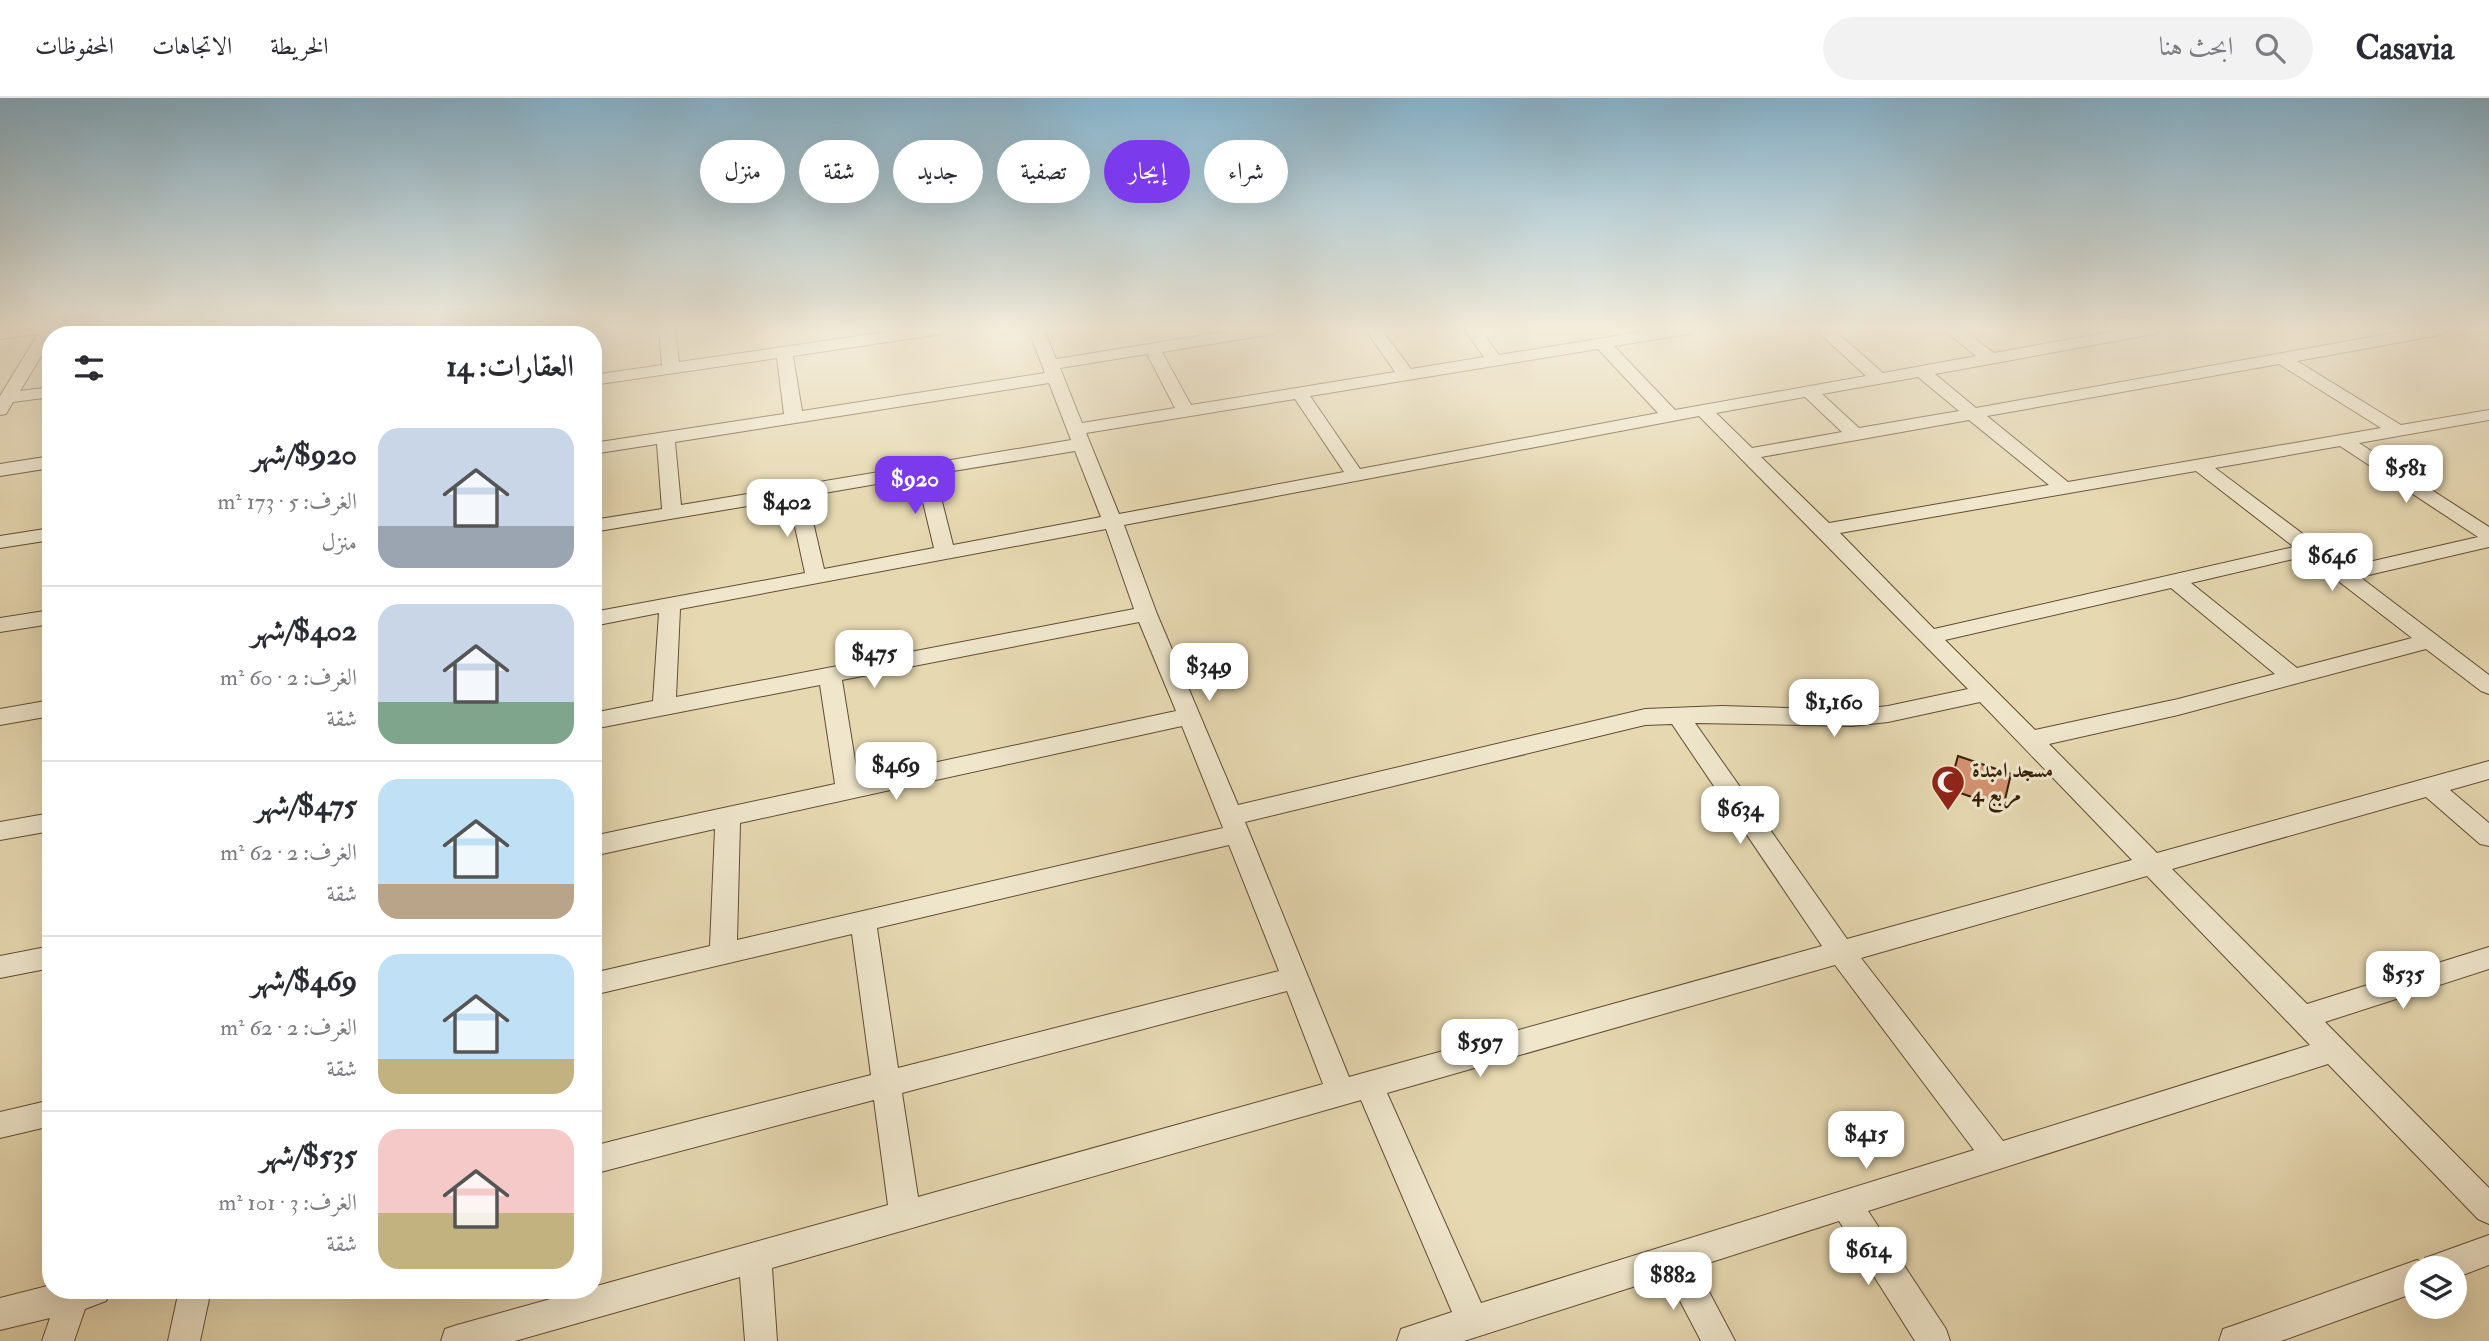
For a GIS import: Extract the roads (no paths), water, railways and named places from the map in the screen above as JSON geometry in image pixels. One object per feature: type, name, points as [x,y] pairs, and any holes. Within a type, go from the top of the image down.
[{"type":"street","points":[[789,387],[794,418]]},
{"type":"street","points":[[602,448],[794,418],[965,387]]},
{"type":"street","points":[[1059,387],[1146,614],[1191,716],[1295,978],[1355,1089],[1473,1322]]},
{"type":"street","points":[[1173,387],[1185,410]]},
{"type":"street","points":[[602,525],[925,471],[1185,410],[1333,387]]},
{"type":"street","points":[[1644,387],[1671,416]]},
{"type":"street","points":[[602,617],[1830,387]]},
{"type":"street","points":[[1941,387],[2065,489]]},
{"type":"street","points":[[1747,454],[2126,387]]},
{"type":"street","points":[[2328,387],[2399,432]]},
{"type":"street","points":[[1808,391],[1856,435]]},
{"type":"street","points":[[1299,392],[1356,476]]},
{"type":"street","points":[[5,396],[42,393]]},
{"type":"street","points":[[1703,410],[1825,530],[2333,1050],[2485,1200]]},
{"type":"street","points":[[1825,530],[2489,415]]},
{"type":"street","points":[[666,438],[672,513]]},
{"type":"street","points":[[2344,441],[2489,538]]},
{"type":"street","points":[[0,470],[42,463]]},
{"type":"street","points":[[2201,466],[2489,686]]},
{"type":"street","points":[[925,471],[945,552]]},
{"type":"street","points":[[797,492],[816,576]]},
{"type":"street","points":[[0,542],[42,535]]},
{"type":"street","points":[[2343,575],[2489,538]]},
{"type":"street","points":[[1928,636],[2310,549]]},
{"type":"street","points":[[2173,579],[2291,676]]},
{"type":"street","points":[[664,707],[670,605]]},
{"type":"street","points":[[602,719],[1146,614]]},
{"type":"street","points":[[0,625],[42,618]]},
{"type":"street","points":[[2029,740],[2178,707],[2430,641]]},
{"type":"street","points":[[830,677],[848,789]]},
{"type":"street","points":[[602,982],[863,922],[1645,717],[1676,714],[1852,718],[1888,714],[1983,694]]},
{"type":"street","points":[[0,717],[42,710]]},
{"type":"street","points":[[1676,714],[1842,952],[1997,1156]]},
{"type":"street","points":[[602,844],[1191,716]]},
{"type":"street","points":[[457,1341],[2489,769]]},
{"type":"street","points":[[2429,786],[2489,837]]},
{"type":"street","points":[[723,955],[728,816]]},
{"type":"street","points":[[0,831],[42,824]]},
{"type":"street","points":[[863,922],[905,1215]]},
{"type":"street","points":[[2302,1018],[2489,958]]},
{"type":"street","points":[[0,967],[42,959]]},
{"type":"street","points":[[602,1158],[1295,978]]},
{"type":"street","points":[[1413,1341],[2333,1050]]},
{"type":"street","points":[[0,1125],[42,1115]]},
{"type":"street","points":[[1846,1204],[1934,1341]]},
{"type":"street","points":[[2467,1258],[2489,1250]]},
{"type":"street","points":[[755,1257],[761,1341]]},
{"type":"street","points":[[1674,1258],[1719,1341]]},
{"type":"street","points":[[2235,1341],[2404,1281]]},
{"type":"street","points":[[0,1314],[60,1299]]},
{"type":"street","points":[[58,1341],[81,1299]]},
{"type":"street","points":[[184,1341],[193,1299]]},
{"type":"place","name":"مسجد امبدة مربع 4","points":[[1948,812]]}]
